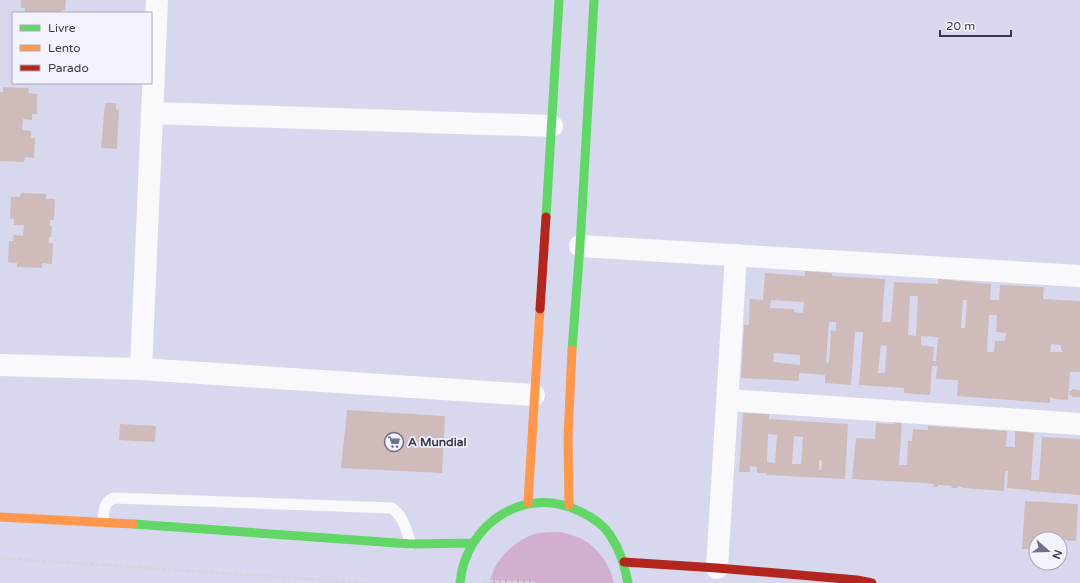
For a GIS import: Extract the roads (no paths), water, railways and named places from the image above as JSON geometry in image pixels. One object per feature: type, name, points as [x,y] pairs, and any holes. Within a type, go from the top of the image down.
[{"type":"main road","points":[[528,503],[559,0]]},
{"type":"main road","points":[[569,505],[568,438],[594,0]]},
{"type":"main road","points":[[460,582],[464,561],[472,543],[487,524],[506,511],[528,503],[548,502],[569,505],[593,517],[612,537],[624,562],[628,583]]},
{"type":"main road","points":[[0,517],[103,522],[411,544],[472,543]]},
{"type":"main road","points":[[624,562],[717,568],[857,580],[872,583]]},
{"type":"street","points":[[141,369],[157,0]]},
{"type":"street","points":[[152,113],[552,126]]},
{"type":"street","points":[[580,246],[1080,276]]},
{"type":"street","points":[[717,568],[736,256]]},
{"type":"street","points":[[0,365],[141,369],[534,395]]},
{"type":"street","points":[[728,400],[1080,424]]},
{"type":"lane","points":[[103,522],[105,505],[108,500],[114,498],[392,508],[399,513],[403,520],[411,544]]},
{"type":"place","name":"A Mundial","points":[[394,442]]}]
